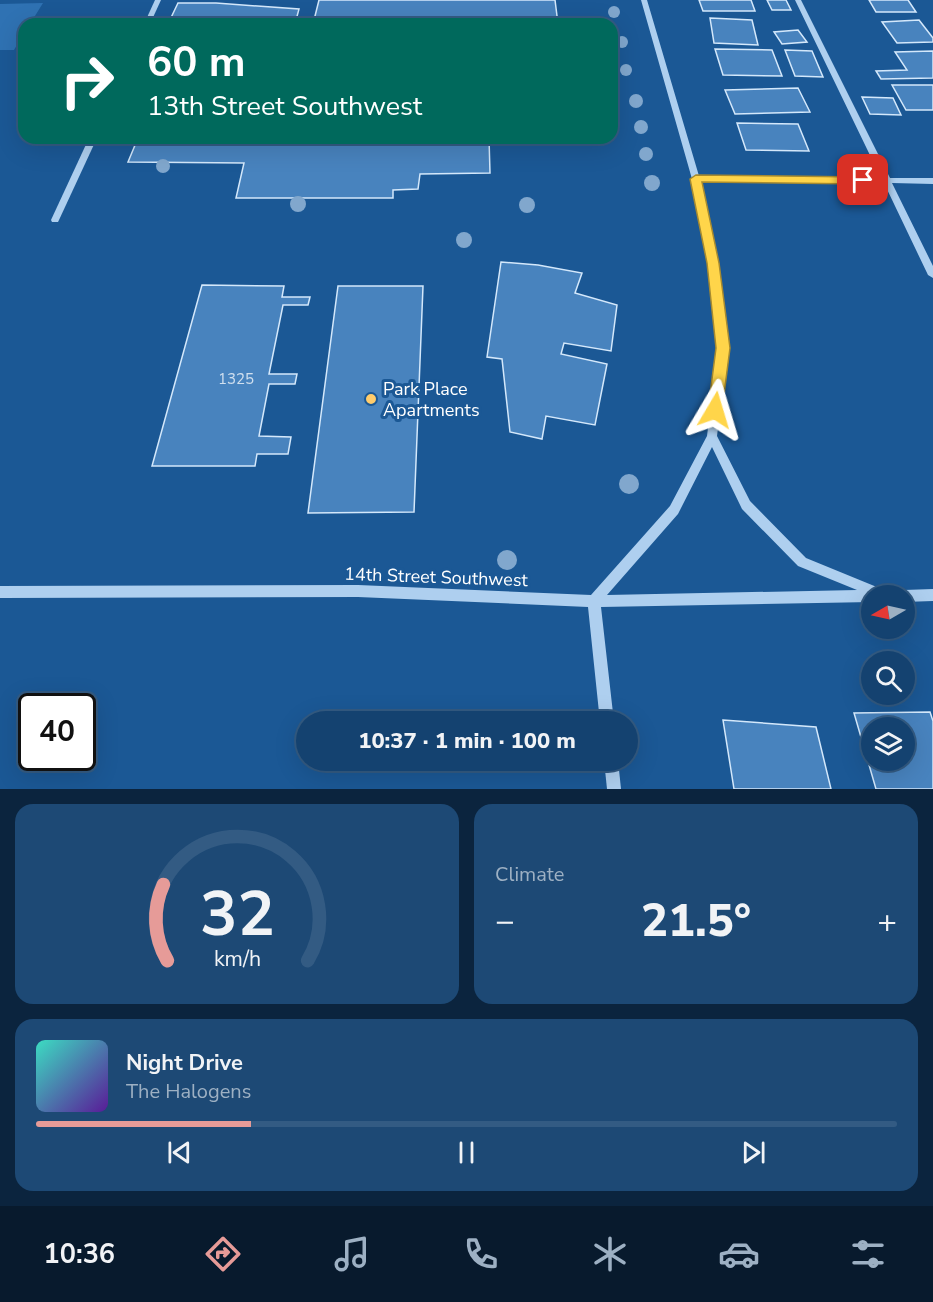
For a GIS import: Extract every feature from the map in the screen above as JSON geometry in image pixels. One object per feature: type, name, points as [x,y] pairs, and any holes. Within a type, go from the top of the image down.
[{"type":"street","points":[[150,18],[158,0]]},
{"type":"street","points":[[606,711],[594,601],[674,510],[712,436],[723,348],[713,263],[696,179],[644,0]]},
{"type":"street","points":[[798,0],[933,275]]},
{"type":"street","points":[[55,220],[90,144]]},
{"type":"street","points":[[696,179],[933,181]]},
{"type":"street","points":[[712,436],[746,505],[802,562],[861,586]]},
{"type":"street","name":"14th Street Southwest","points":[[0,592],[358,591],[594,601],[861,596]]},
{"type":"street","points":[[915,596],[933,595]]},
{"type":"street","points":[[612,771],[614,789]]},
{"type":"shaded area","points":[[43,3],[34,18],[18,18],[18,43],[14,50],[0,50],[0,4]]},
{"type":"building","points":[[319,0],[555,0],[557,18],[314,18]]},
{"type":"building","points":[[699,0],[751,0],[755,11],[703,11]]},
{"type":"building","points":[[767,0],[786,0],[791,10],[772,10]]},
{"type":"building","points":[[869,0],[908,0],[916,12],[876,12]]},
{"type":"building","points":[[178,3],[216,3],[299,9],[297,18],[171,18]]},
{"type":"building","points":[[710,18],[752,20],[758,45],[714,43]]},
{"type":"building","points":[[919,20],[933,38],[933,42],[897,43],[882,22]]},
{"type":"building","points":[[798,30],[807,42],[782,44],[774,32]]},
{"type":"building","points":[[715,49],[772,50],[782,76],[723,75]]},
{"type":"building","points":[[785,50],[812,51],[823,77],[795,76]]},
{"type":"building","points":[[933,51],[933,78],[881,79],[876,71],[907,70],[895,52]]},
{"type":"building","points":[[892,85],[933,85],[933,110],[906,110]]},
{"type":"building","points":[[798,88],[810,112],[735,114],[725,90]]},
{"type":"building","points":[[862,97],[893,98],[901,115],[870,114]]},
{"type":"building","points":[[737,123],[798,124],[809,151],[746,150]]},
{"type":"building","points":[[136,144],[489,144],[490,173],[420,174],[418,189],[393,190],[393,198],[236,198],[244,163],[128,162]]},
{"type":"building","points":[[501,262],[538,265],[582,273],[575,293],[617,305],[611,351],[564,343],[561,354],[607,364],[595,425],[546,416],[542,439],[510,432],[502,359],[487,357]]},
{"type":"building","points":[[202,285],[284,286],[282,297],[310,297],[308,305],[283,305],[269,374],[297,374],[295,384],[269,384],[259,436],[291,437],[288,454],[257,454],[255,466],[152,466]]},
{"type":"building","name":"Park Place Apartments","points":[[338,286],[423,286],[414,512],[308,513]]},
{"type":"building","points":[[930,712],[933,721],[933,789],[876,789],[871,771],[915,771],[915,717],[861,717],[861,737],[854,713]]},
{"type":"building","points":[[723,720],[816,727],[831,789],[734,789]]},
{"type":"place","name":"Park Place Apartments","points":[[371,399]]},
{"type":"route","points":[[715,410],[723,348],[713,263],[696,179],[863,180]]}]
